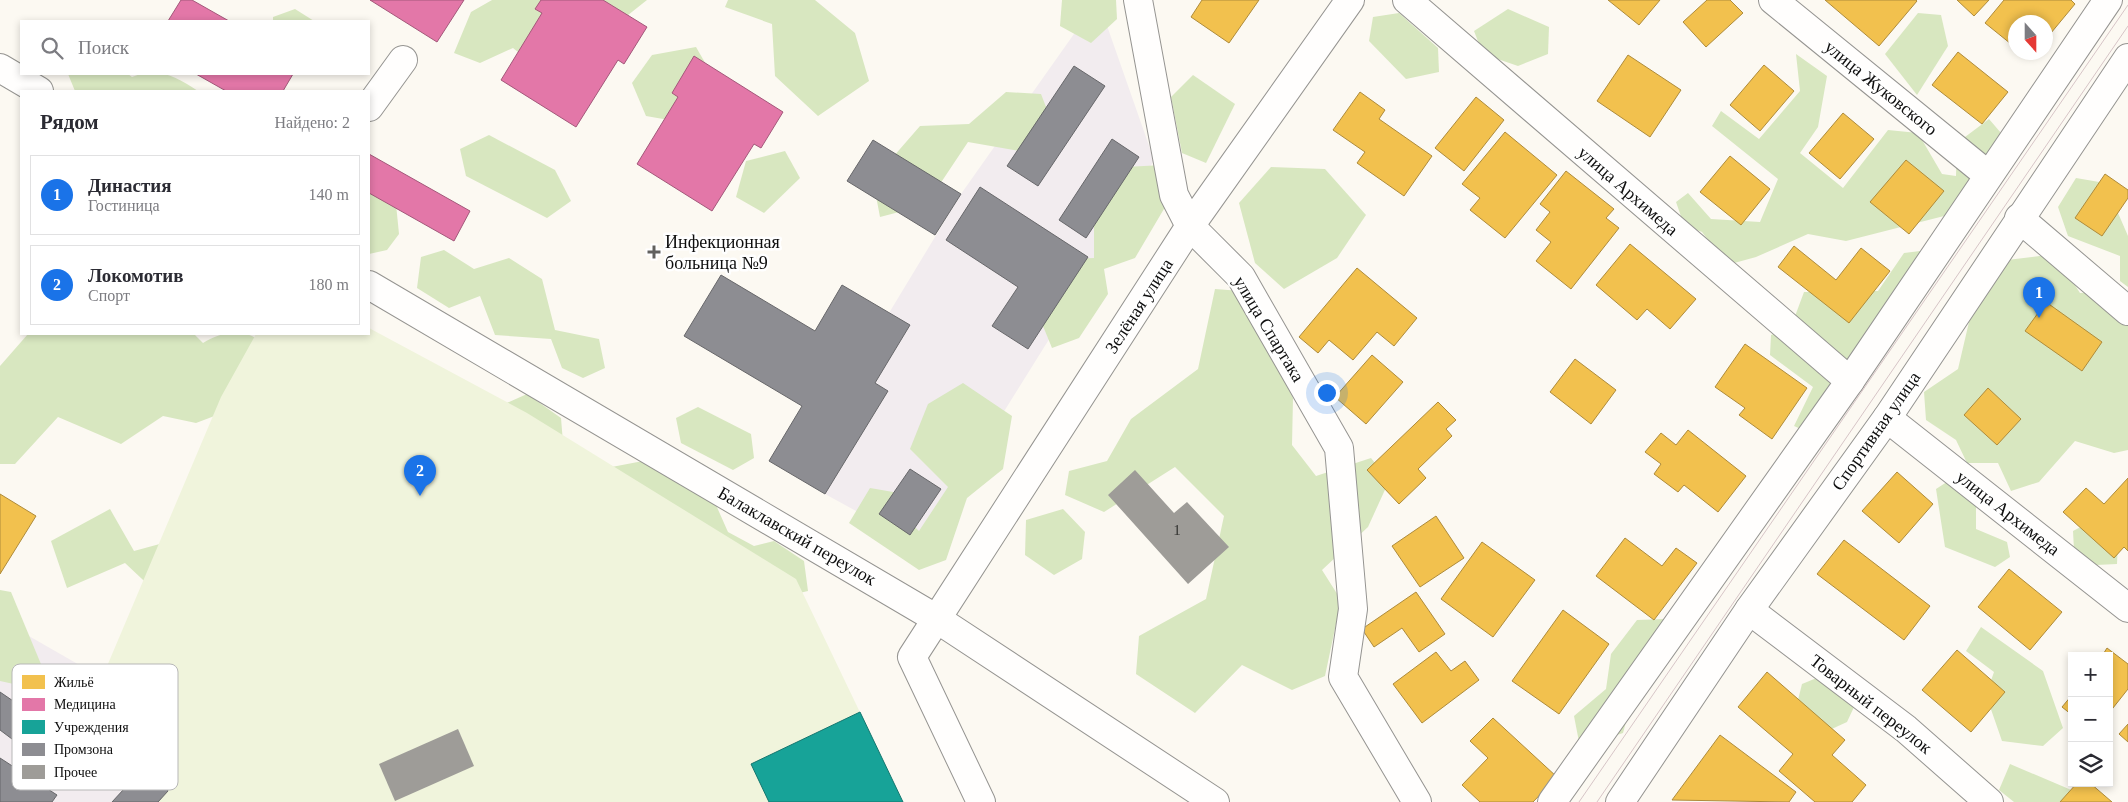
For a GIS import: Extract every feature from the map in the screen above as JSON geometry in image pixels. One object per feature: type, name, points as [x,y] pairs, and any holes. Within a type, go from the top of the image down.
[{"type":"street","name":"улица Спартака","points":[[1138,0],[1174,195],[1190,226],[1240,277],[1338,448],[1353,609],[1343,677],[1417,802]]},
{"type":"street","name":"Зелёная улица","points":[[981,802],[912,658],[1190,226],[1350,0]]},
{"type":"street","name":"улица Архимеда","points":[[1406,0],[1850,381]]},
{"type":"street","name":"улица Жуковского","points":[[1774,0],[1988,175]]},
{"type":"street","points":[[1552,802],[1850,381],[2108,0]]},
{"type":"street","name":"Спортивная улица","points":[[1620,802],[1749,610],[1887,418],[2019,218],[2128,58]]},
{"type":"street","points":[[370,107],[403,60]]},
{"type":"street","points":[[0,68],[37,90]]},
{"type":"street","points":[[2019,218],[2128,311]]},
{"type":"street","name":"Балаклавский переулок","points":[[370,286],[938,619],[1215,802]]},
{"type":"street","name":"улица Архимеда","points":[[1887,418],[2128,608]]},
{"type":"street","name":"Товарный переулок","points":[[1749,610],[1906,729],[1989,802]]},
{"type":"shaded area","points":[[1098,0],[1154,160],[1101,256],[920,546],[825,494],[888,391],[875,383],[910,325],[889,313],[961,194]]},
{"type":"shaded area","points":[[15,628],[78,664],[12,664],[12,790],[168,791],[158,802],[0,802],[0,650]]},
{"type":"green space","points":[[492,0],[647,0],[618,23],[539,69],[513,48],[480,63],[454,53],[471,12]]},
{"type":"green space","points":[[728,0],[815,0],[855,33],[869,81],[818,116],[775,76],[772,24],[725,7]]},
{"type":"green space","points":[[1062,0],[1116,0],[1117,19],[1091,43],[1060,26]]},
{"type":"green space","points":[[295,9],[312,20],[273,20],[273,17]]},
{"type":"green space","points":[[1508,9],[1549,27],[1548,54],[1518,66],[1483,54],[1474,31]]},
{"type":"green space","points":[[1399,13],[1438,48],[1439,72],[1406,79],[1369,41],[1373,17]]},
{"type":"green space","points":[[1918,13],[1941,15],[1948,46],[1917,95],[1885,54]]},
{"type":"green space","points":[[696,47],[719,87],[703,126],[646,116],[632,83],[652,55]]},
{"type":"green space","points":[[1796,54],[1827,76],[1818,127],[1800,153],[1843,188],[1888,130],[1918,133],[1942,174],[1956,176],[1957,143],[1989,119],[2001,133],[1979,196],[1948,215],[1846,241],[1808,234],[1756,257],[1727,265],[1702,232],[1684,225],[1676,202],[1688,193],[1711,219],[1760,222],[1778,179],[1712,126],[1721,111],[1759,139],[1800,91]]},
{"type":"green space","points":[[68,75],[129,75],[132,77],[139,75],[167,75],[196,90],[75,90]]},
{"type":"green space","points":[[1193,75],[1235,104],[1206,163],[1182,153],[1171,97]]},
{"type":"green space","points":[[1006,92],[1041,94],[1053,125],[1030,153],[968,142],[926,205],[880,217],[873,180],[920,126],[969,124]]},
{"type":"green space","points":[[489,135],[555,170],[571,201],[547,218],[466,176],[460,149]]},
{"type":"green space","points":[[785,151],[800,178],[764,213],[736,197],[746,161]]},
{"type":"green space","points":[[1163,165],[1171,197],[1135,258],[1104,269],[1108,294],[1079,338],[1052,348],[1036,309],[1064,259],[1094,258],[1094,226],[1125,167]]},
{"type":"green space","points":[[1271,167],[1325,169],[1366,215],[1337,258],[1284,289],[1255,263],[1239,203]]},
{"type":"green space","points":[[2076,178],[2105,183],[2128,236],[2128,287],[2120,281],[2120,256],[2068,236],[2058,207]]},
{"type":"green space","points":[[370,187],[396,204],[399,234],[387,250],[370,254]]},
{"type":"green space","points":[[444,250],[474,269],[509,258],[542,279],[555,330],[599,339],[605,368],[583,378],[562,368],[551,339],[495,335],[480,296],[449,308],[417,288],[421,257]]},
{"type":"green space","points":[[1920,251],[1922,271],[1821,438],[1794,426],[1813,387],[1770,355],[1771,335],[1791,327],[1804,292],[1878,291],[1904,253]]},
{"type":"green space","points":[[2055,254],[2080,293],[2103,292],[2128,315],[2128,450],[2114,453],[2075,441],[2039,482],[2011,491],[1998,463],[1967,463],[1956,440],[1926,420],[1924,392],[1958,369],[1969,322],[1999,261]]},
{"type":"green space","points":[[1215,289],[1241,291],[1293,398],[1292,445],[1316,476],[1371,458],[1389,481],[1368,527],[1322,570],[1341,600],[1325,676],[1292,690],[1242,665],[1195,713],[1136,674],[1139,636],[1206,599],[1224,516],[1175,467],[1104,512],[1065,495],[1069,471],[1107,461],[1131,419],[1198,369]]},
{"type":"green space","points":[[370,329],[527,413],[796,579],[903,802],[158,802],[168,790],[178,790],[178,664],[108,664],[221,397],[255,335],[370,335]]},
{"type":"green space","points":[[27,335],[195,335],[203,343],[220,335],[249,335],[261,341],[225,412],[196,423],[163,416],[121,444],[58,417],[15,464],[0,464],[0,366]]},
{"type":"green space","points":[[963,383],[1012,416],[1003,469],[967,498],[946,560],[919,570],[849,523],[870,488],[899,493],[903,516],[919,531],[948,487],[910,449],[928,404]]},
{"type":"green space","points":[[527,394],[561,418],[564,455],[596,470],[643,461],[716,505],[728,532],[754,546],[774,541],[804,561],[808,591],[774,599],[707,556],[670,508],[635,494],[579,509],[545,498],[521,465],[519,442],[501,429],[500,406]]},
{"type":"green space","points":[[698,407],[751,434],[754,458],[733,470],[681,443],[676,418]]},
{"type":"green space","points":[[1953,478],[1976,495],[1976,529],[2007,542],[2010,557],[1995,567],[1945,547],[1936,489]]},
{"type":"green space","points":[[110,509],[134,551],[189,536],[174,609],[125,563],[67,588],[51,541]]},
{"type":"green space","points":[[1063,509],[1085,532],[1082,559],[1054,575],[1025,555],[1026,520]]},
{"type":"green space","points":[[2096,519],[2118,541],[2117,564],[2096,565],[2074,550],[2073,531]]},
{"type":"green space","points":[[0,590],[11,592],[41,664],[12,664],[12,684],[0,681]]},
{"type":"green space","points":[[1664,619],[1673,649],[1635,689],[1623,733],[1580,747],[1574,716],[1606,689],[1611,654],[1637,620]]},
{"type":"green space","points":[[1981,627],[2043,671],[2063,728],[2043,746],[2002,741],[1986,695],[1994,672],[1966,651]]},
{"type":"green space","points":[[1836,670],[1861,692],[1847,722],[1823,733],[1795,712],[1802,684]]},
{"type":"green space","points":[[2010,764],[2076,792],[2078,802],[2014,802],[1999,790]]},
{"type":"building: Жильё","points":[[1202,0],[1259,0],[1229,43],[1191,17]]},
{"type":"building: Жильё","points":[[1608,0],[1660,0],[1639,25]]},
{"type":"building: Жильё","points":[[1707,0],[1730,0],[1743,13],[1706,47],[1683,22]]},
{"type":"building: Жильё","points":[[1825,0],[1916,0],[1917,1],[1879,46]]},
{"type":"building: Жильё","points":[[1957,0],[1989,0],[1974,16]]},
{"type":"building: Жильё","points":[[2004,0],[2071,0],[2075,4],[2053,31],[2053,15],[2008,15],[2008,42],[1985,23]]},
{"type":"building: Жильё","points":[[1958,52],[2008,92],[1982,124],[1932,85]]},
{"type":"building: Жильё","points":[[1628,55],[1681,90],[1650,137],[1597,101]]},
{"type":"building: Жильё","points":[[1764,65],[1794,91],[1760,131],[1730,105]]},
{"type":"building: Жильё","points":[[1360,92],[1385,110],[1379,119],[1432,156],[1404,196],[1357,163],[1365,152],[1333,130]]},
{"type":"building: Жильё","points":[[1476,97],[1504,120],[1464,171],[1435,148]]},
{"type":"building: Жильё","points":[[1843,113],[1874,139],[1840,179],[1809,153]]},
{"type":"building: Жильё","points":[[1505,132],[1557,175],[1505,238],[1470,210],[1480,198],[1462,184]]},
{"type":"building: Жильё","points":[[1730,156],[1770,189],[1741,225],[1700,192]]},
{"type":"building: Жильё","points":[[1906,160],[1944,191],[1909,234],[1870,202]]},
{"type":"building: Жильё","points":[[1566,171],[1614,209],[1606,218],[1619,228],[1571,289],[1536,261],[1551,242],[1536,230],[1550,212],[1540,204]]},
{"type":"building: Жильё","points":[[2105,174],[2128,190],[2128,198],[2102,236],[2075,218]]},
{"type":"building: Жильё","points":[[1630,244],[1696,299],[1670,329],[1647,309],[1637,320],[1596,285]]},
{"type":"building: Жильё","points":[[1794,246],[1836,280],[1861,248],[1890,271],[1849,323],[1778,267]]},
{"type":"building: Жильё","points":[[1357,268],[1417,318],[1394,346],[1377,332],[1353,360],[1329,340],[1318,353],[1299,337]]},
{"type":"building: Жильё","points":[[2046,302],[2102,342],[2082,371],[2025,331]]},
{"type":"building: Жильё","points":[[1745,344],[1807,388],[1772,439],[1739,415],[1745,408],[1715,387]]},
{"type":"building: Жильё","points":[[1372,355],[1403,382],[1366,424],[1335,397]]},
{"type":"building: Жильё","points":[[1575,359],[1616,390],[1591,424],[1550,392]]},
{"type":"building: Жильё","points":[[1988,388],[2021,419],[1997,445],[1964,415]]},
{"type":"building: Жильё","points":[[1438,402],[1456,420],[1446,429],[1452,436],[1418,469],[1426,478],[1399,504],[1367,470]]},
{"type":"building: Жильё","points":[[1688,430],[1746,476],[1718,512],[1684,485],[1678,492],[1654,474],[1661,464],[1645,452],[1661,433],[1676,445]]},
{"type":"building: Жильё","points":[[1897,472],[1933,504],[1899,543],[1862,511]]},
{"type":"building: Жильё","points":[[2128,478],[2128,551],[2124,547],[2114,558],[2063,512],[2086,488],[2104,504]]},
{"type":"building: Жильё","points":[[0,494],[36,516],[0,574]]},
{"type":"building: Жильё","points":[[1436,516],[1464,558],[1420,587],[1392,546]]},
{"type":"building: Жильё","points":[[1625,538],[1662,566],[1676,548],[1697,563],[1654,620],[1596,576]]},
{"type":"building: Жильё","points":[[1844,540],[1930,606],[1904,640],[1817,574]]},
{"type":"building: Жильё","points":[[1482,542],[1535,580],[1493,637],[1441,599]]},
{"type":"building: Жильё","points":[[2009,569],[2062,612],[2030,650],[1978,607]]},
{"type":"building: Жильё","points":[[1416,592],[1445,634],[1419,652],[1402,628],[1374,647],[1362,629]]},
{"type":"building: Жильё","points":[[1563,610],[1609,644],[1559,714],[1512,681]]},
{"type":"building: Жильё","points":[[1957,650],[2005,692],[1971,732],[1922,690]]},
{"type":"building: Жильё","points":[[1436,652],[1451,671],[1465,661],[1479,680],[1422,723],[1393,684]]},
{"type":"building: Жильё","points":[[2113,653],[2128,664],[2128,689],[2113,708]]},
{"type":"building: Жильё","points":[[1767,672],[1845,740],[1832,755],[1866,785],[1852,802],[1815,802],[1779,771],[1793,754],[1738,707]]},
{"type":"building: Жильё","points":[[2068,700],[2068,712],[2062,707]]},
{"type":"building: Жильё","points":[[1493,718],[1557,777],[1533,802],[1480,802],[1462,785],[1488,758],[1470,741]]},
{"type":"building: Жильё","points":[[2128,724],[2128,742],[2119,734]]},
{"type":"building: Жильё","points":[[1720,735],[1796,792],[1789,802],[1672,800]]},
{"type":"building: Жильё","points":[[2073,787],[2095,787],[2112,802],[2060,802]]},
{"type":"building: Медицина","points":[[181,0],[192,0],[227,20],[169,20]]},
{"type":"building: Медицина","points":[[370,0],[464,0],[437,42]]},
{"type":"building: Медицина","points":[[541,0],[603,0],[647,27],[624,64],[618,60],[576,127],[501,80],[542,13],[535,9]]},
{"type":"building: Медицина","points":[[694,56],[783,112],[761,148],[754,144],[712,211],[637,164],[678,97],[672,93]]},
{"type":"building: Медицина","points":[[198,75],[292,75],[284,90],[224,90]]},
{"type":"building: Медицина","points":[[370,155],[470,211],[454,241],[370,194]]},
{"type":"building: Учреждения","points":[[860,712],[903,802],[769,802],[751,764]]},
{"type":"building: Промзона","points":[[1074,66],[1105,86],[1038,186],[1007,166]]},
{"type":"building: Промзона","points":[[1112,139],[1139,157],[1086,238],[1059,220]]},
{"type":"building: Промзона","points":[[873,140],[961,194],[935,235],[847,181]]},
{"type":"building: Промзона","points":[[980,187],[1088,257],[1028,349],[992,326],[1018,287],[946,240]]},
{"type":"building: Промзона","points":[[721,275],[815,331],[842,285],[910,325],[875,383],[888,391],[825,494],[769,461],[802,406],[684,336]]},
{"type":"building: Промзона","points":[[910,469],[941,489],[910,535],[879,514]]},
{"type":"building: Промзона","points":[[0,692],[12,700],[12,739],[0,730]]},
{"type":"building: Промзона","points":[[0,758],[12,766],[12,790],[49,790],[57,795],[52,802],[0,802]]},
{"type":"building: Промзона","points":[[123,790],[168,791],[158,802],[112,802]]},
{"type":"building: Прочее","points":[[1135,470],[1174,513],[1187,502],[1229,547],[1188,584],[1108,495]]},
{"type":"building: Прочее","points":[[458,729],[474,766],[395,801],[379,764]]},
{"type":"tram line","points":[[1579,802],[2128,5]]},
{"type":"tram line","points":[[1597,802],[2128,26]]},
{"type":"place","name":"Инфекционная больница №9","points":[[654,252]]},
{"type":"place","name":"Династия","points":[[2039,318]]},
{"type":"place","name":"Локомотив","points":[[420,496]]}]
